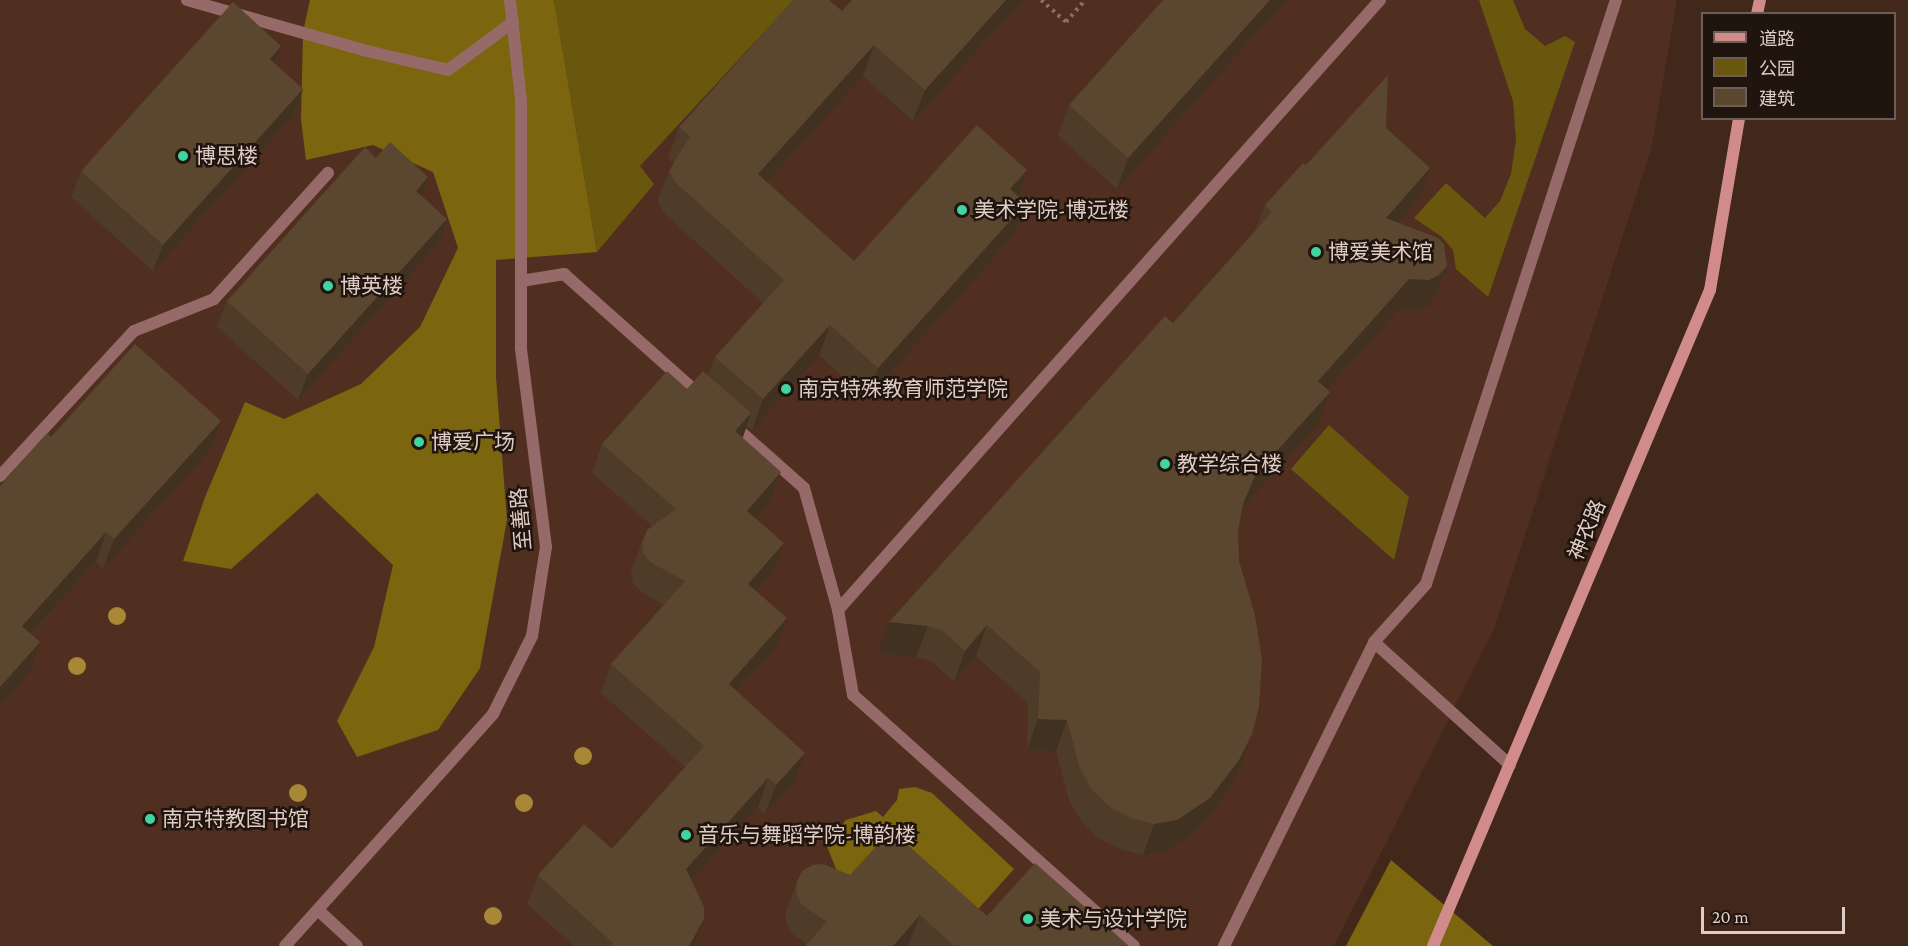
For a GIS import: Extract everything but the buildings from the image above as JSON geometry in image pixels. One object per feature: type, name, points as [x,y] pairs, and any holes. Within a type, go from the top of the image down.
[{"type":"street","name":"神农路","points":[[1433,946],[1710,290],[1739,120]]},
{"type":"lane","points":[[188,0],[367,51],[448,70],[513,22]]},
{"type":"lane","name":"至善路","points":[[285,946],[493,714],[532,636],[546,547],[521,348],[521,100],[510,0]]},
{"type":"lane","points":[[838,610],[1380,0]]},
{"type":"lane","points":[[1224,946],[1374,642],[1426,584],[1616,0]]},
{"type":"lane","points":[[0,476],[134,331],[214,299],[328,173]]},
{"type":"lane","points":[[521,281],[564,274],[706,401]]},
{"type":"lane","points":[[724,417],[804,488],[838,610],[853,695],[1134,946]]},
{"type":"lane","points":[[1374,642],[1510,765]]},
{"type":"lane","points":[[318,910],[357,946]]},
{"type":"path","points":[[1041,0],[1066,22],[1085,0]]},
{"type":"shaded area","name":"南京特殊教育师范学院","points":[[0,0],[1677,0],[1651,150],[1494,629],[1334,946],[0,946]]},
{"type":"shaded area","points":[[310,0],[554,0],[597,252],[496,260],[496,377],[507,520],[480,668],[438,730],[357,757],[337,721],[374,647],[393,565],[317,493],[231,569],[183,561],[205,497],[245,402],[284,419],[361,384],[420,327],[458,248],[433,172],[373,145],[306,160],[301,120],[303,32]]},
{"type":"shaded area","points":[[915,787],[932,793],[1014,869],[945,946],[844,889],[826,844],[846,820],[876,811],[883,817],[897,800],[899,789]]},
{"type":"shaded area","points":[[1391,860],[1493,946],[1346,946]]},
{"type":"green space","points":[[554,0],[794,0],[640,166],[654,184],[597,252]]},
{"type":"green space","points":[[1479,0],[1513,0],[1525,29],[1545,46],[1565,36],[1575,42],[1488,297],[1456,269],[1453,250],[1442,237],[1414,218],[1446,183],[1485,218],[1500,201],[1511,174],[1516,140],[1513,101]]},
{"type":"green space","points":[[1329,425],[1409,497],[1394,560],[1291,469]]},
{"type":"place","name":"博思楼","points":[[183,156]]},
{"type":"place","name":"美术学院-博远楼","points":[[962,210]]},
{"type":"place","name":"博爱美术馆","points":[[1316,252]]},
{"type":"place","name":"博英楼","points":[[328,286]]},
{"type":"place","name":"南京特殊教育师范学院","points":[[786,389]]},
{"type":"place","name":"博爱广场","points":[[419,442]]},
{"type":"place","name":"教学综合楼","points":[[1165,464]]},
{"type":"place","name":"南京特教图书馆","points":[[150,819]]},
{"type":"place","name":"音乐与舞蹈学院-博韵楼","points":[[686,835]]},
{"type":"place","name":"美术与设计学院","points":[[1028,919]]}]
